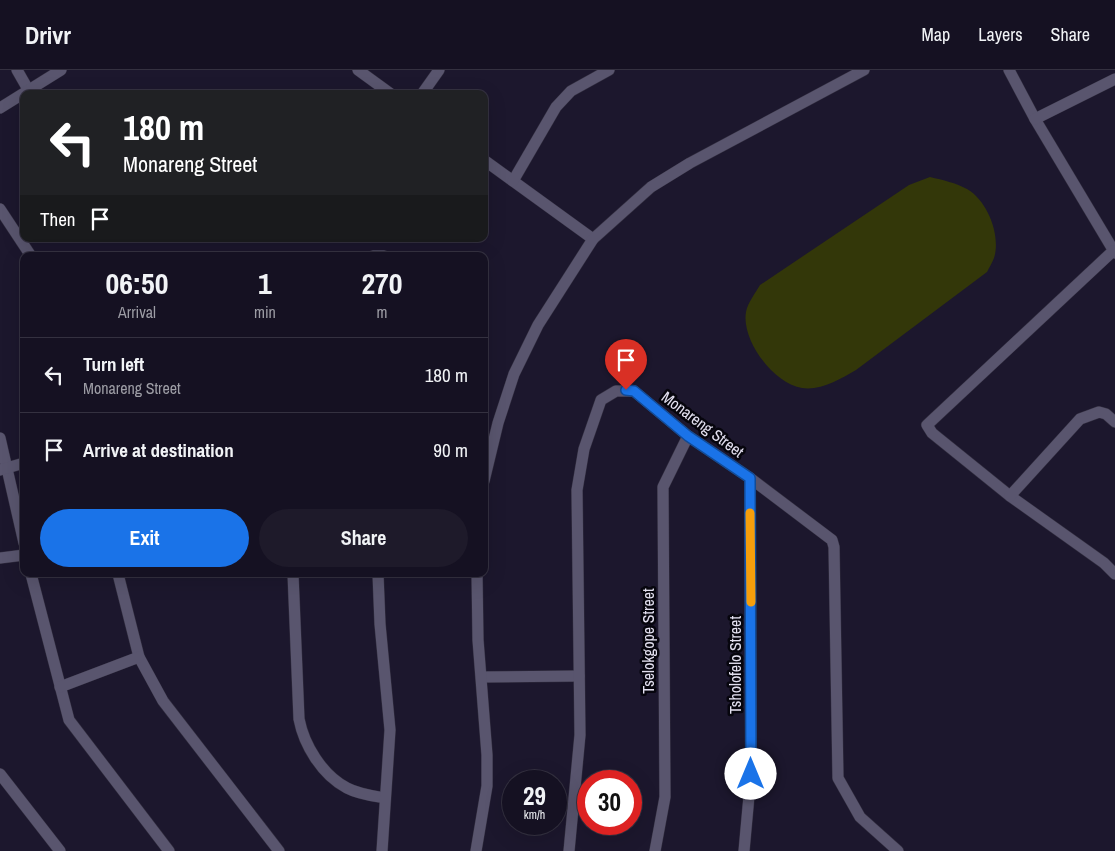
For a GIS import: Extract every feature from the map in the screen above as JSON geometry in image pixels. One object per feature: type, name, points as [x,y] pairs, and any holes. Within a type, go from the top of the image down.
[{"type":"street","points":[[17,70],[28,90]]},
{"type":"street","points":[[31,90],[61,70]]},
{"type":"street","points":[[358,70],[386,90]]},
{"type":"street","points":[[425,90],[439,70]]},
{"type":"street","points":[[513,181],[556,107],[571,91],[608,70]]},
{"type":"street","points":[[488,464],[498,423],[514,374],[538,325],[594,239],[651,187],[690,163],[864,70]]},
{"type":"street","points":[[1009,70],[1035,119],[1114,252],[929,421],[927,425],[932,433],[1010,496],[1104,562],[1115,574]]},
{"type":"street","points":[[1035,119],[1114,82]]},
{"type":"street","points":[[0,108],[20,96]]},
{"type":"street","points":[[488,163],[594,239]]},
{"type":"street","points":[[0,209],[20,239]]},
{"type":"street","name":"Monareng Street","points":[[569,851],[580,735],[577,490],[584,449],[600,400],[616,391],[634,391],[688,436],[750,478],[832,540],[834,547],[838,778],[860,816],[898,851]]},
{"type":"street","points":[[1010,496],[1080,419],[1099,412],[1106,414],[1115,422]]},
{"type":"street","name":"Tselokgope Street","points":[[655,851],[665,796],[663,487],[688,436]]},
{"type":"street","points":[[0,438],[4,468],[20,528]]},
{"type":"street","points":[[4,468],[20,464]]},
{"type":"street","name":"Tsholofelo Street","points":[[744,851],[751,774],[750,478]]},
{"type":"street","points":[[0,558],[20,556]]},
{"type":"street","points":[[32,577],[68,717],[74,729],[169,851]]},
{"type":"street","points":[[119,577],[139,656],[169,709],[279,851]]},
{"type":"street","points":[[293,577],[299,719],[302,733],[315,757],[346,788],[385,798]]},
{"type":"street","points":[[378,577],[380,624],[390,730],[382,851]]},
{"type":"street","points":[[476,577],[487,786],[476,851]]},
{"type":"street","points":[[60,687],[139,656]]},
{"type":"street","points":[[482,677],[579,676]]},
{"type":"street","points":[[0,774],[60,851]]},
{"type":"green space","points":[[930,177],[954,183],[967,189],[987,210],[994,230],[996,249],[987,272],[844,377],[816,388],[802,388],[791,385],[781,378],[771,370],[754,347],[746,323],[747,308],[760,285],[909,185]]},
{"type":"slow traffic","points":[[750,513],[751,602]]},
{"type":"route","points":[[626,390],[634,391],[688,436],[750,478],[751,774]]}]
